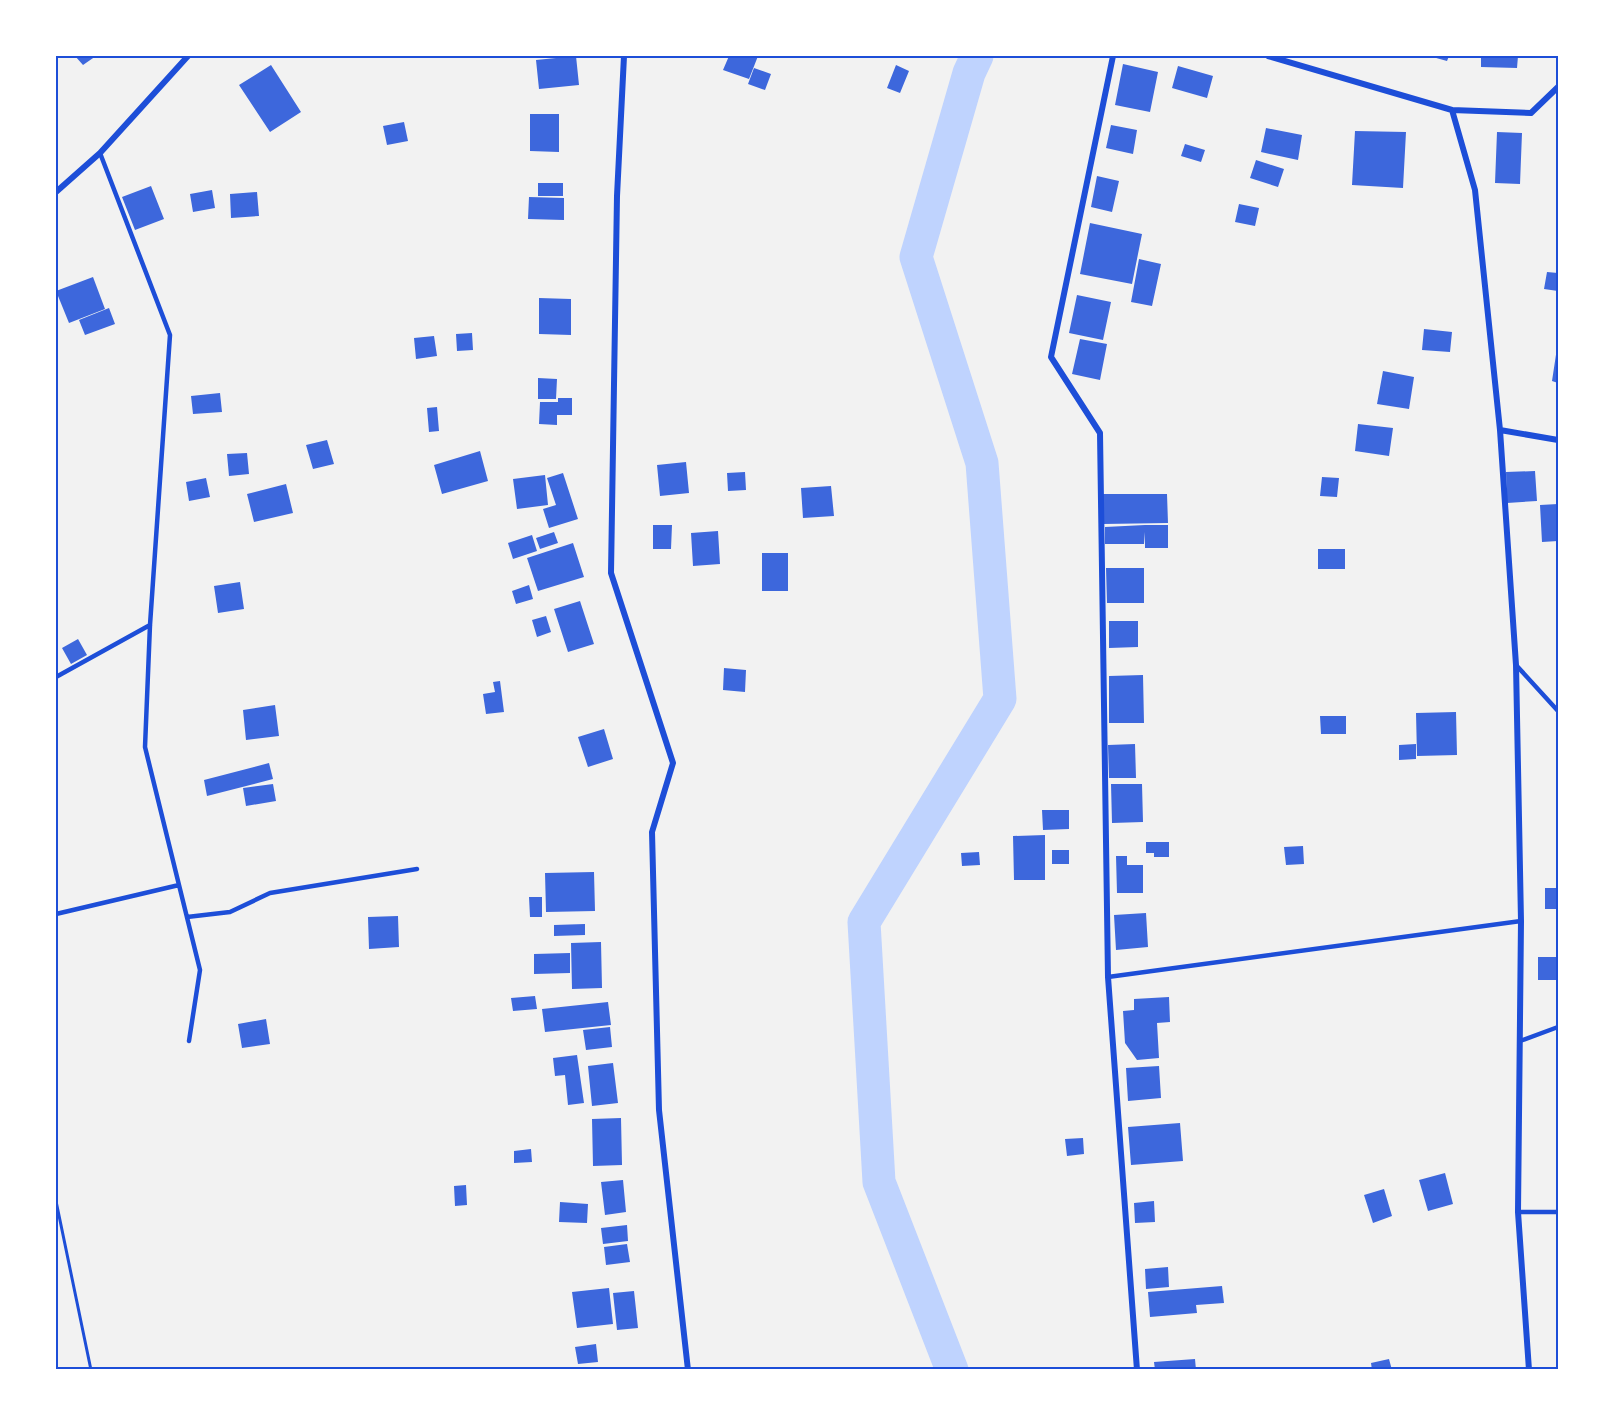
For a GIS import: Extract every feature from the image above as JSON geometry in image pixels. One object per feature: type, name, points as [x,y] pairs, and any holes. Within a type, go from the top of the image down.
[{"type":"street","points":[[56,192],[100,153],[188,56]]},
{"type":"street","points":[[624,56],[617,195],[611,573],[673,763],[652,832],[659,1110],[688,1370]]},
{"type":"street","points":[[1113,56],[1051,357],[1100,433],[1108,977],[1137,1370]]},
{"type":"street","points":[[1268,56],[1452,110],[1531,113],[1558,87]]},
{"type":"street","points":[[1452,110],[1476,190],[1500,430],[1516,665],[1521,921],[1518,1212],[1529,1370]]},
{"type":"street","points":[[1500,430],[1558,440]]},
{"type":"lane","points":[[100,153],[170,335],[150,625],[145,747],[200,970],[189,1041]]},
{"type":"lane","points":[[56,678],[150,625]]},
{"type":"lane","points":[[1516,665],[1558,711]]},
{"type":"lane","points":[[187,917],[230,912],[270,894],[417,869]]},
{"type":"lane","points":[[56,914],[179,885]]},
{"type":"lane","points":[[1108,977],[1521,921]]},
{"type":"lane","points":[[1520,1041],[1558,1027]]},
{"type":"lane","points":[[1518,1212],[1558,1212]]},
{"type":"path","points":[[56,1201],[92,1370]]},
{"type":"building","points":[[75,56],[96,56],[83,65]]},
{"type":"building","points":[[576,56],[579,85],[539,89],[536,60]]},
{"type":"building","points":[[729,56],[758,56],[749,79],[723,70]]},
{"type":"building","points":[[1429,56],[1449,56],[1447,61]]},
{"type":"building","points":[[1481,56],[1518,56],[1517,68],[1481,67]]},
{"type":"building","points":[[1123,64],[1158,72],[1150,112],[1115,105]]},
{"type":"building","points":[[271,65],[301,112],[270,132],[239,85]]},
{"type":"building","points":[[896,65],[909,71],[900,93],[887,88]]},
{"type":"building","points":[[1178,66],[1213,76],[1207,98],[1172,88]]},
{"type":"building","points":[[754,68],[771,74],[765,90],[748,84]]},
{"type":"building","points":[[530,114],[559,114],[559,152],[530,151]]},
{"type":"building","points":[[404,122],[408,141],[387,145],[383,126]]},
{"type":"building","points":[[1111,125],[1137,130],[1133,154],[1106,148]]},
{"type":"building","points":[[1266,128],[1302,135],[1298,160],[1261,152]]},
{"type":"building","points":[[1355,131],[1406,132],[1403,188],[1352,185]]},
{"type":"building","points":[[1497,132],[1522,133],[1520,184],[1495,183]]},
{"type":"building","points":[[1185,144],[1205,150],[1201,162],[1181,156]]},
{"type":"building","points":[[1256,160],[1284,169],[1278,187],[1250,178]]},
{"type":"building","points":[[1097,176],[1119,181],[1112,212],[1091,207]]},
{"type":"building","points":[[538,183],[563,183],[563,196],[538,196]]},
{"type":"building","points":[[151,186],[164,219],[135,230],[122,197]]},
{"type":"building","points":[[212,190],[215,208],[193,212],[190,194]]},
{"type":"building","points":[[257,192],[259,216],[231,218],[230,194]]},
{"type":"building","points":[[529,197],[564,198],[564,220],[528,219]]},
{"type":"building","points":[[1239,204],[1259,208],[1255,226],[1235,222]]},
{"type":"building","points":[[1090,223],[1142,234],[1132,284],[1080,274]]},
{"type":"building","points":[[1139,259],[1161,264],[1152,306],[1131,302]]},
{"type":"building","points":[[1547,272],[1558,273],[1558,291],[1544,289]]},
{"type":"building","points":[[93,277],[105,309],[69,323],[56,291]]},
{"type":"building","points":[[1077,295],[1111,302],[1103,340],[1069,333]]},
{"type":"building","points":[[539,298],[571,299],[571,335],[539,334]]},
{"type":"building","points":[[109,308],[115,324],[85,335],[79,320]]},
{"type":"building","points":[[1424,329],[1452,332],[1450,352],[1422,350]]},
{"type":"building","points":[[472,333],[473,350],[457,351],[456,334]]},
{"type":"building","points":[[434,336],[437,356],[416,359],[414,338]]},
{"type":"building","points":[[1080,339],[1107,344],[1100,380],[1072,374]]},
{"type":"building","points":[[1558,348],[1558,383],[1552,381]]},
{"type":"building","points":[[1383,371],[1414,377],[1409,409],[1377,404]]},
{"type":"building","points":[[538,378],[557,379],[556,399],[538,399]]},
{"type":"building","points":[[220,393],[222,412],[193,414],[191,396]]},
{"type":"building","points":[[558,398],[572,398],[572,415],[557,415],[557,425],[539,424],[540,402],[558,402]]},
{"type":"building","points":[[437,407],[439,431],[429,432],[427,408]]},
{"type":"building","points":[[1358,424],[1393,428],[1389,456],[1355,451]]},
{"type":"building","points":[[327,440],[334,464],[313,469],[306,445]]},
{"type":"building","points":[[480,451],[488,481],[442,494],[434,465]]},
{"type":"building","points":[[247,453],[249,474],[229,476],[227,454]]},
{"type":"building","points":[[686,462],[689,493],[660,496],[657,465]]},
{"type":"building","points":[[1535,471],[1537,501],[1507,503],[1506,472]]},
{"type":"building","points":[[745,472],[746,490],[728,491],[727,473]]},
{"type":"building","points":[[563,473],[578,519],[549,528],[543,509],[556,505],[547,478]]},
{"type":"building","points":[[545,475],[548,505],[517,509],[513,479]]},
{"type":"building","points":[[1322,477],[1339,478],[1337,497],[1320,496]]},
{"type":"building","points":[[206,478],[210,497],[189,501],[186,482]]},
{"type":"building","points":[[286,484],[293,513],[254,522],[247,494]]},
{"type":"building","points":[[831,486],[834,516],[803,518],[801,488]]},
{"type":"building","points":[[1103,494],[1167,494],[1168,523],[1103,524]]},
{"type":"building","points":[[1558,504],[1558,541],[1542,542],[1540,505]]},
{"type":"building","points":[[653,525],[672,525],[671,549],[653,549]]},
{"type":"building","points":[[1168,525],[1168,548],[1145,548],[1145,532],[1144,544],[1105,544],[1105,527]]},
{"type":"building","points":[[718,531],[720,564],[693,566],[691,533]]},
{"type":"building","points":[[554,532],[558,543],[540,549],[536,538]]},
{"type":"building","points":[[532,535],[537,551],[513,559],[508,543]]},
{"type":"building","points":[[573,543],[584,577],[538,591],[527,558]]},
{"type":"building","points":[[1318,549],[1345,549],[1345,569],[1318,569]]},
{"type":"building","points":[[762,553],[788,553],[788,591],[762,591]]},
{"type":"building","points":[[1106,568],[1144,568],[1144,603],[1107,603]]},
{"type":"building","points":[[240,582],[244,609],[218,613],[214,586]]},
{"type":"building","points":[[529,585],[533,599],[516,604],[512,591]]},
{"type":"building","points":[[580,601],[594,644],[568,652],[554,609]]},
{"type":"building","points":[[546,616],[551,632],[537,637],[532,620]]},
{"type":"building","points":[[1109,621],[1138,621],[1138,647],[1109,648]]},
{"type":"building","points":[[78,639],[87,655],[71,664],[62,648]]},
{"type":"building","points":[[724,668],[746,670],[745,692],[723,690]]},
{"type":"building","points":[[1143,675],[1144,723],[1109,723],[1109,676]]},
{"type":"building","points":[[500,681],[504,712],[486,714],[483,694],[495,692],[493,682]]},
{"type":"building","points":[[275,705],[279,736],[246,740],[243,710]]},
{"type":"building","points":[[1456,712],[1457,755],[1417,756],[1416,713]]},
{"type":"building","points":[[1320,716],[1346,716],[1346,734],[1321,734]]},
{"type":"building","points":[[604,729],[613,759],[588,767],[578,737]]},
{"type":"building","points":[[1135,744],[1136,778],[1109,778],[1108,745]]},
{"type":"building","points":[[1416,744],[1416,759],[1399,760],[1399,745]]},
{"type":"building","points":[[269,763],[273,779],[207,796],[204,780]]},
{"type":"building","points":[[273,784],[276,801],[246,806],[243,788]]},
{"type":"building","points":[[1111,784],[1142,784],[1143,822],[1112,823]]},
{"type":"building","points":[[1042,810],[1069,810],[1069,829],[1043,830]]},
{"type":"building","points":[[1045,835],[1045,880],[1014,880],[1013,836]]},
{"type":"building","points":[[1146,842],[1169,842],[1169,857],[1154,857],[1154,853],[1146,853]]},
{"type":"building","points":[[1303,846],[1304,864],[1286,865],[1284,847]]},
{"type":"building","points":[[1052,850],[1069,850],[1069,864],[1052,864]]},
{"type":"building","points":[[979,852],[980,865],[962,866],[961,853]]},
{"type":"building","points":[[1116,856],[1127,856],[1127,865],[1143,865],[1143,893],[1117,893]]},
{"type":"building","points":[[594,872],[595,911],[546,912],[545,873]]},
{"type":"building","points":[[1545,888],[1558,888],[1558,909],[1545,909]]},
{"type":"building","points":[[529,897],[542,897],[542,917],[530,917]]},
{"type":"building","points":[[1146,913],[1148,947],[1116,950],[1114,915]]},
{"type":"building","points":[[398,916],[399,947],[369,949],[368,917]]},
{"type":"building","points":[[585,924],[585,935],[554,936],[554,925]]},
{"type":"building","points":[[601,942],[602,988],[572,989],[571,943]]},
{"type":"building","points":[[570,953],[570,973],[534,974],[534,954]]},
{"type":"building","points":[[1538,957],[1558,957],[1558,980],[1538,980]]},
{"type":"building","points":[[535,996],[537,1009],[513,1011],[511,998]]},
{"type":"building","points":[[1169,997],[1170,1022],[1157,1023],[1159,1058],[1137,1060],[1125,1043],[1123,1011],[1134,1010],[1134,999]]},
{"type":"building","points":[[608,1002],[611,1025],[545,1032],[542,1009]]},
{"type":"building","points":[[266,1019],[270,1044],[242,1048],[238,1024]]},
{"type":"building","points":[[610,1027],[612,1047],[586,1050],[583,1030]]},
{"type":"building","points":[[577,1055],[584,1103],[568,1105],[565,1075],[555,1076],[553,1058]]},
{"type":"building","points":[[613,1063],[618,1103],[592,1106],[588,1066]]},
{"type":"building","points":[[1159,1066],[1161,1098],[1128,1101],[1126,1068]]},
{"type":"building","points":[[621,1118],[622,1165],[593,1166],[592,1119]]},
{"type":"building","points":[[1180,1123],[1183,1161],[1131,1165],[1128,1127]]},
{"type":"building","points":[[1083,1138],[1084,1154],[1067,1156],[1065,1139]]},
{"type":"building","points":[[531,1149],[532,1162],[514,1163],[514,1151]]},
{"type":"building","points":[[1445,1173],[1453,1204],[1428,1211],[1419,1180]]},
{"type":"building","points":[[623,1180],[626,1212],[605,1215],[601,1182]]},
{"type":"building","points":[[466,1185],[467,1205],[455,1206],[454,1186]]},
{"type":"building","points":[[1384,1189],[1392,1216],[1373,1223],[1364,1195]]},
{"type":"building","points":[[1154,1201],[1155,1222],[1135,1223],[1134,1203]]},
{"type":"building","points":[[560,1202],[588,1204],[587,1223],[559,1222]]},
{"type":"building","points":[[627,1225],[628,1241],[603,1244],[601,1228]]},
{"type":"building","points":[[627,1244],[630,1262],[606,1265],[604,1247]]},
{"type":"building","points":[[1168,1267],[1169,1287],[1146,1289],[1145,1269]]},
{"type":"building","points":[[1222,1286],[1224,1303],[1196,1305],[1197,1313],[1150,1317],[1148,1292]]},
{"type":"building","points":[[609,1288],[613,1324],[577,1328],[572,1292]]},
{"type":"building","points":[[634,1291],[638,1328],[617,1330],[613,1293]]},
{"type":"building","points":[[596,1344],[598,1362],[578,1364],[575,1347]]},
{"type":"building","points":[[1195,1359],[1196,1370],[1155,1370],[1154,1362]]},
{"type":"building","points":[[1389,1359],[1392,1370],[1372,1370],[1371,1363]]},
{"type":"waterway","points":[[952,1370],[879,1182],[864,922],[1000,699],[982,463],[916,257],[969,73],[977,56]]}]
